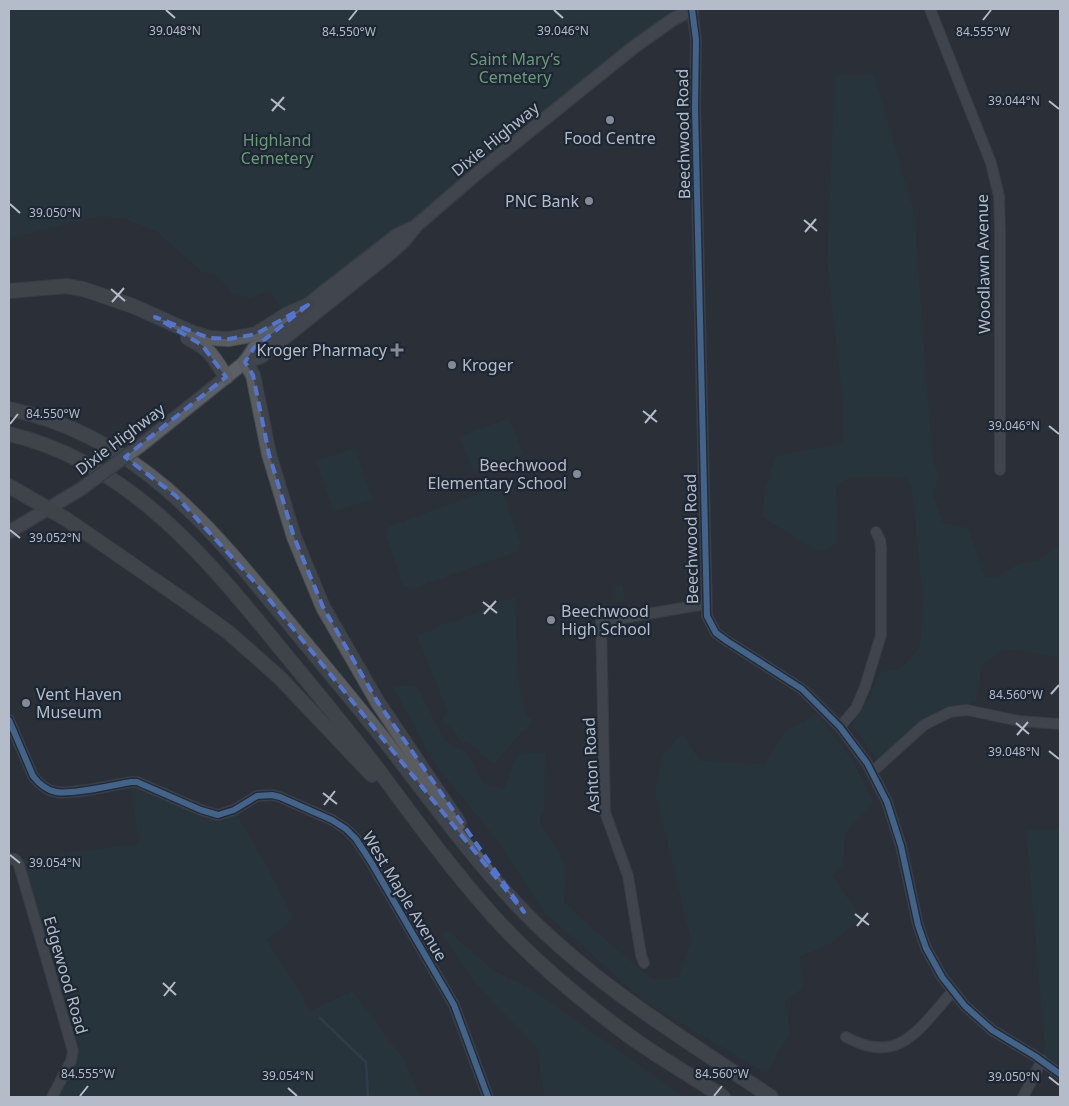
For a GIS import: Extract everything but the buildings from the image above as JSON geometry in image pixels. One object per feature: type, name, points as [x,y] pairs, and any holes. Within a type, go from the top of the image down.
[{"type":"highway","points":[[9,291],[66,286],[116,299],[210,338],[229,339],[256,334],[308,304]]},
{"type":"highway","points":[[156,317],[202,345],[216,360],[226,377]]},
{"type":"highway","points":[[245,362],[253,375],[269,454],[294,537],[323,607],[377,701],[454,816],[524,912]]},
{"type":"highway","points":[[9,409],[45,418],[97,439],[141,467],[176,496],[210,531],[260,588],[381,736],[489,873],[524,912],[575,959],[619,995],[771,1097]]},
{"type":"highway","points":[[9,434],[76,457],[133,493],[175,528],[240,598],[343,725],[414,818],[493,916],[538,963],[630,1036],[723,1097]]},
{"type":"highway","points":[[9,486],[50,508],[185,600],[228,632],[257,656],[279,678],[414,818]]},
{"type":"main road","name":"Dixie Highway","points":[[245,362],[261,357],[391,254],[417,225],[475,175],[634,47],[672,20],[692,9]]},
{"type":"main road","name":"Dixie Highway","points":[[9,532],[81,489],[140,446],[245,362],[254,348],[308,304],[397,235],[417,225]]},
{"type":"street","name":"Beechwood Road","points":[[692,9],[696,40],[695,107],[707,616],[716,633],[802,689],[840,727],[861,754],[887,802],[901,846],[910,892],[924,940],[942,977],[965,1006],[992,1030],[1042,1060],[1060,1074]]},
{"type":"street","name":"Woodlawn Avenue","points":[[930,9],[988,156],[999,196],[1000,470]]},
{"type":"street","points":[[840,727],[856,708],[865,687],[881,635],[881,548],[876,532]]},
{"type":"street","name":"Ashton Road","points":[[644,963],[641,955],[628,876],[605,812],[601,620],[706,604]]},
{"type":"street","points":[[872,772],[924,725],[950,712],[967,710],[1019,721],[1060,724]]},
{"type":"street","name":"West Maple Avenue","points":[[9,720],[33,776],[40,784],[51,790],[65,792],[137,782],[201,810],[218,814],[234,810],[257,796],[272,795],[332,820],[346,829],[356,839],[371,862],[454,1005],[488,1097]]},
{"type":"street","name":"Edgewood Road","points":[[12,859],[19,865],[73,1051],[71,1061],[52,1097]]},
{"type":"street","points":[[846,1037],[870,1047],[886,1048],[895,1046],[912,1035],[953,992]]},
{"type":"street","points":[[1023,1097],[1042,1060]]},
{"type":"highlighted area","points":[[308,305],[254,348],[245,362],[253,375],[269,454],[294,537],[323,607],[377,701],[524,912],[260,588],[176,496],[125,457],[226,377],[202,345],[155,317],[209,338],[229,339],[256,334]]},
{"type":"green space","name":"Highland Cemetery","points":[[9,9],[692,9],[475,175],[286,315],[270,291],[250,298],[231,292],[217,275],[201,271],[156,231],[123,218],[98,216],[9,238]]},
{"type":"green space","points":[[835,75],[874,75],[914,212],[932,456],[938,478],[932,494],[943,523],[968,528],[985,577],[997,577],[1017,565],[1040,560],[1060,543],[1060,658],[1015,650],[999,652],[982,665],[975,702],[945,709],[926,718],[877,759],[852,725],[870,696],[880,673],[901,669],[920,647],[923,600],[912,488],[906,477],[852,477],[836,485],[838,543],[821,552],[762,517],[765,491],[776,456],[843,443],[843,401],[827,263]]},
{"type":"green space","points":[[509,418],[523,454],[474,472],[460,437]]},
{"type":"green space","points":[[355,448],[372,499],[333,512],[316,461]]},
{"type":"green space","points":[[497,487],[499,492],[502,491],[521,544],[518,545],[520,550],[409,590],[407,586],[404,586],[385,534],[388,532],[386,528]]},
{"type":"green space","points":[[614,585],[623,585],[624,600],[614,600]]},
{"type":"green space","points":[[515,597],[518,679],[525,714],[532,720],[527,726],[528,729],[523,730],[494,764],[468,742],[462,743],[455,731],[442,719],[448,712],[417,636],[438,628],[437,625],[453,622]]},
{"type":"green space","points":[[392,685],[417,687],[445,741],[468,754],[483,783],[504,789],[518,754],[545,753],[544,808],[539,821],[566,865],[564,902],[652,979],[679,977],[691,940],[655,791],[663,755],[682,734],[700,761],[765,764],[785,732],[817,714],[852,760],[873,802],[845,833],[843,865],[832,875],[861,919],[831,943],[799,957],[803,988],[785,1000],[790,1034],[766,1073],[647,1003],[544,912],[498,841],[437,767]]},
{"type":"green space","points":[[131,782],[201,810],[234,810],[263,859],[293,918],[267,940],[311,1011],[352,991],[403,1058],[421,1097],[52,1097],[71,1061],[15,859],[139,844]]},
{"type":"green space","points":[[1060,829],[1060,1074],[1042,1060],[1045,1047],[1026,830]]},
{"type":"green space","points":[[447,930],[493,970],[530,988],[684,1097],[544,1097],[537,1047],[476,984],[441,933]]},
{"type":"waterway","points":[[320,1018],[366,1062],[368,1097]]},
{"type":"cycle path","points":[[692,9],[696,40],[695,107],[707,616],[716,633],[802,689],[840,727],[867,763],[887,802],[901,846],[918,925],[926,948],[942,977],[965,1006],[992,1030],[1035,1056],[1060,1074]]},
{"type":"cycle path","points":[[9,720],[33,776],[43,786],[52,791],[63,793],[137,782],[201,810],[218,815],[234,810],[257,796],[272,795],[332,820],[346,829],[356,839],[371,862],[454,1005],[488,1097]]},
{"type":"place","name":"Food Centre","points":[[610,120]]},
{"type":"place","name":"PNC Bank","points":[[589,201]]},
{"type":"place","name":"Kroger Pharmacy","points":[[397,350]]},
{"type":"place","name":"Kroger","points":[[452,365]]},
{"type":"place","name":"Beechwood Elementary School","points":[[577,474]]},
{"type":"place","name":"Beechwood High School","points":[[551,620]]},
{"type":"place","name":"Vent Haven Museum","points":[[26,703]]},
{"type":"park label","name":"Saint Mary’s Cemetery","points":[[515,68]]}]
